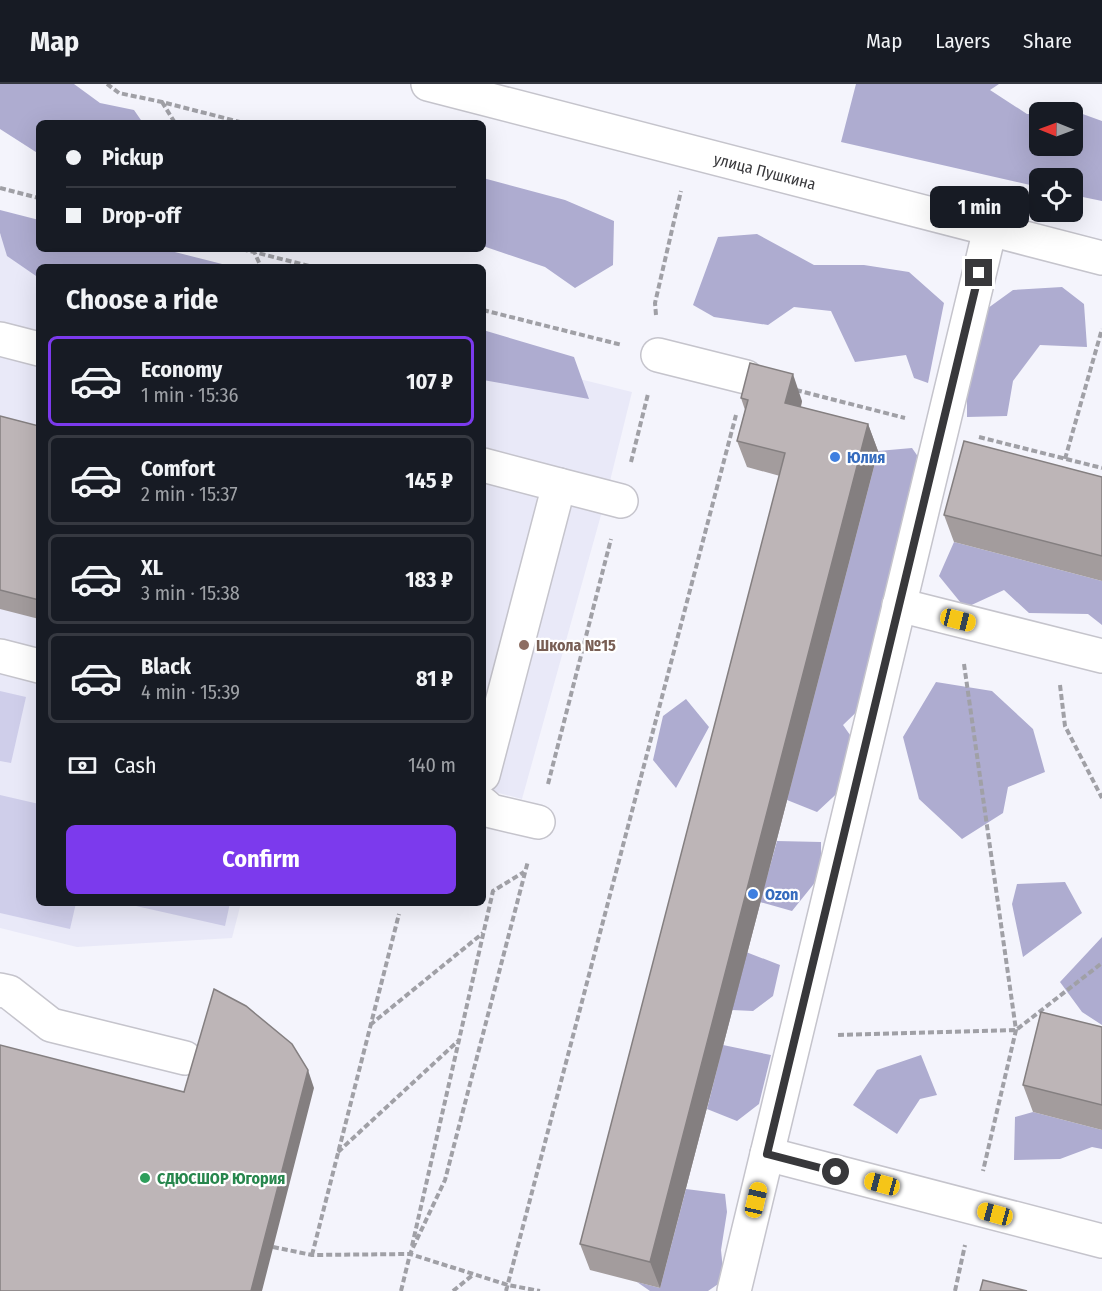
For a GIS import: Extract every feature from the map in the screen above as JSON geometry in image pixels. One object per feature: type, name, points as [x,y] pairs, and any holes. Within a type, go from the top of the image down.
[{"type":"street","name":"улица Пушкина","points":[[428,84],[1102,258]]},
{"type":"street","points":[[734,1291],[990,229]]},
{"type":"street","points":[[0,339],[36,348]]},
{"type":"street","points":[[658,355],[746,377]]},
{"type":"street","points":[[486,466],[621,501]]},
{"type":"street","points":[[486,764],[559,485]]},
{"type":"street","points":[[899,605],[1102,656]]},
{"type":"street","points":[[0,656],[36,665]]},
{"type":"street","points":[[486,807],[491,811],[538,822]]},
{"type":"street","points":[[0,990],[9,992],[51,1025],[185,1058]]},
{"type":"street","points":[[767,1154],[1102,1241]]},
{"type":"path","points":[[107,84],[119,93],[232,120]]},
{"type":"path","points":[[162,102],[173,120]]},
{"type":"path","points":[[410,1254],[445,1179],[621,501],[658,355],[655,303],[690,152]]},
{"type":"path","points":[[0,188],[36,197]]},
{"type":"path","points":[[258,252],[302,264]]},
{"type":"path","points":[[486,311],[658,355]]},
{"type":"path","points":[[1065,459],[1102,329]]},
{"type":"path","points":[[506,1291],[746,377]]},
{"type":"path","points":[[955,1291],[1016,1030],[958,620]]},
{"type":"path","points":[[1055,644],[1065,726],[1102,798]]},
{"type":"path","points":[[401,1291],[493,891],[525,872]]},
{"type":"path","points":[[312,1255],[399,914]]},
{"type":"path","points":[[370,1026],[483,932]]},
{"type":"path","points":[[796,1036],[1016,1030],[1102,963]]},
{"type":"path","points":[[338,1152],[459,1041]]},
{"type":"path","points":[[273,1247],[312,1255],[410,1254],[508,1285],[540,1291]]},
{"type":"path","points":[[453,1291],[474,1274]]},
{"type":"shaded area","points":[[0,84],[74,84],[100,103],[134,110],[141,120],[36,120],[36,152],[0,129]]},
{"type":"shaded area","points":[[856,84],[999,84],[990,90],[1029,114],[1029,156],[1083,156],[1083,114],[1102,121],[1102,201],[1083,197],[1083,168],[1029,168],[1029,185],[841,142]]},
{"type":"shaded area","points":[[486,179],[565,200],[614,221],[613,265],[575,288],[545,267],[486,247]]},
{"type":"shaded area","points":[[0,210],[36,219],[36,252],[175,252],[222,264],[36,264],[36,276],[7,256],[0,233]]},
{"type":"shaded area","points":[[757,234],[814,265],[864,265],[909,272],[944,303],[928,383],[914,378],[906,355],[855,362],[831,311],[794,307],[768,325],[714,317],[693,305],[718,237]]},
{"type":"shaded area","points":[[0,235],[36,243],[36,252],[39,252],[39,264],[36,264],[36,906],[240,906],[232,938],[77,947],[0,928]]},
{"type":"shaded area","points":[[1062,287],[1084,304],[1087,347],[1040,345],[1013,381],[1007,416],[967,417],[967,372],[977,316],[1013,290]]},
{"type":"shaded area","points":[[486,331],[574,357],[589,399],[486,381]]},
{"type":"shaded area","name":"Школа №15","points":[[486,356],[632,392],[606,497],[522,799],[495,792],[487,828]]},
{"type":"shaded area","points":[[912,448],[928,471],[904,512],[909,538],[904,594],[877,626],[886,650],[871,698],[843,725],[855,742],[846,785],[817,812],[787,800],[878,451]]},
{"type":"shaded area","points":[[954,542],[1102,581],[1102,625],[1088,614],[1029,613],[1004,590],[965,608],[939,576]]},
{"type":"shaded area","points":[[936,682],[992,691],[1033,729],[1045,772],[1008,787],[1003,813],[962,839],[919,799],[903,737]]},
{"type":"shaded area","points":[[0,691],[26,697],[11,763],[0,761]]},
{"type":"shaded area","points":[[686,699],[709,727],[676,788],[653,760],[663,716]]},
{"type":"shaded area","points":[[0,795],[36,803],[36,906],[75,906],[70,929],[0,913]]},
{"type":"shaded area","points":[[777,841],[821,842],[821,875],[792,911],[760,902]]},
{"type":"shaded area","points":[[1065,882],[1082,913],[1023,957],[1012,904],[1017,884]]},
{"type":"shaded area","points":[[136,906],[229,906],[225,926]]},
{"type":"shaded area","points":[[1102,937],[1102,1025],[1082,1012],[1060,982]]},
{"type":"shaded area","points":[[746,952],[780,965],[773,996],[753,1011],[732,1010]]},
{"type":"shaded area","points":[[723,1045],[771,1055],[759,1104],[737,1121],[707,1109]]},
{"type":"shaded area","points":[[921,1055],[937,1095],[920,1099],[897,1134],[853,1105],[877,1070]]},
{"type":"shaded area","points":[[1033,1112],[1102,1130],[1102,1149],[1092,1147],[1060,1159],[1014,1160],[1015,1117]]},
{"type":"shaded area","points":[[686,1189],[725,1194],[727,1212],[721,1250],[724,1280],[708,1291],[650,1291],[637,1282],[660,1288]]},
{"type":"building","points":[[750,363],[793,374],[785,403],[868,424],[650,1262],[580,1244],[785,453],[737,441],[748,400],[741,398]]},
{"type":"building","points":[[0,416],[36,425],[36,599],[0,590]]},
{"type":"building","points":[[964,441],[1102,477],[1102,556],[944,515]]},
{"type":"building","name":"СДЮСШОР Югория","points":[[214,989],[246,1006],[292,1044],[308,1070],[251,1291],[0,1291],[0,1045],[184,1092]]},
{"type":"building","points":[[1041,1012],[1102,1027],[1102,1105],[1023,1085]]},
{"type":"building","points":[[983,1280],[1027,1291],[980,1291]]},
{"type":"place","name":"Юлия","points":[[835,457]]},
{"type":"place","name":"Школа №15","points":[[524,645]]},
{"type":"place","name":"Ozon","points":[[753,894]]},
{"type":"place","name":"СДЮСШОР Югория","points":[[145,1178]]},
{"type":"route","points":[[836,1172],[767,1154],[979,273]]}]
